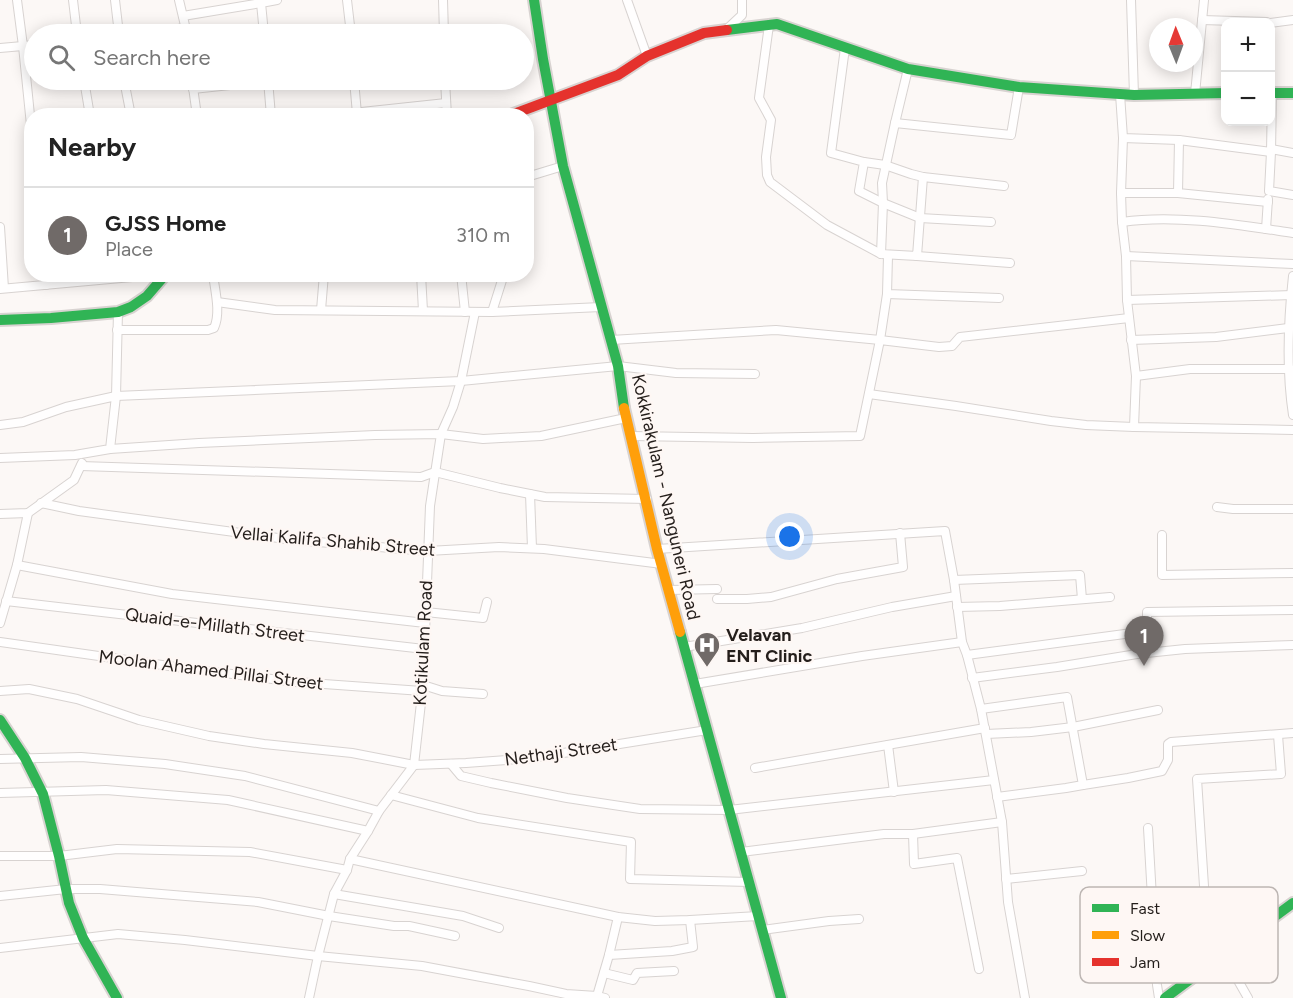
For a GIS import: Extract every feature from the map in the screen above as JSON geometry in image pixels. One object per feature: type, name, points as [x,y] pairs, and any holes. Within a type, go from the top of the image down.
[{"type":"main road","name":"Kokkirakulam - Nanguneri Road","points":[[534,0],[563,166],[618,366],[626,418],[657,549],[781,998]]},
{"type":"main road","points":[[531,108],[618,75],[647,56],[704,33],[777,24],[908,69],[1019,87],[1134,95],[1221,93]]},
{"type":"main road","points":[[1275,93],[1293,93]]},
{"type":"main road","points":[[0,320],[118,312],[131,307],[147,296],[159,282]]},
{"type":"main road","points":[[0,720],[25,758],[42,792],[69,903],[83,938],[117,998]]},
{"type":"main road","points":[[1278,914],[1293,903]]},
{"type":"main road","points":[[1165,998],[1184,983]]},
{"type":"street","points":[[17,0],[24,56]]},
{"type":"street","points":[[73,0],[76,24]]},
{"type":"street","points":[[115,0],[118,24]]},
{"type":"street","points":[[179,0],[185,24]]},
{"type":"street","points":[[183,16],[277,0]]},
{"type":"street","points":[[347,0],[350,24]]},
{"type":"street","points":[[443,0],[444,24]]},
{"type":"street","points":[[627,0],[647,56]]},
{"type":"street","points":[[726,30],[741,15],[742,0]]},
{"type":"street","points":[[1131,0],[1134,95]]},
{"type":"street","points":[[1202,18],[1204,0]]},
{"type":"street","points":[[261,1],[263,24]]},
{"type":"street","points":[[1203,20],[1221,21]]},
{"type":"street","points":[[1275,22],[1293,20]]},
{"type":"street","points":[[769,25],[759,98],[771,120],[766,157],[767,175],[770,182],[827,225],[885,255],[1010,263]]},
{"type":"street","points":[[0,48],[23,46]]},
{"type":"street","points":[[845,48],[831,153],[885,165],[923,177],[1004,186]]},
{"type":"street","points":[[631,436],[753,438],[860,436],[887,294],[882,183],[908,69]]},
{"type":"street","points":[[1195,94],[1197,72]]},
{"type":"street","points":[[895,123],[1011,135],[1019,87]]},
{"type":"street","points":[[27,90],[29,108]]},
{"type":"street","points":[[86,90],[89,108]]},
{"type":"street","points":[[126,90],[129,108]]},
{"type":"street","points":[[194,90],[196,108]]},
{"type":"street","points":[[269,90],[270,108]]},
{"type":"street","points":[[355,90],[357,108]]},
{"type":"street","points":[[445,90],[446,108]]},
{"type":"street","points":[[1120,94],[1123,138],[1122,222],[1126,256],[1127,300],[1136,376],[1134,427]]},
{"type":"street","points":[[402,108],[446,103]]},
{"type":"street","points":[[1266,229],[1271,126]]},
{"type":"street","points":[[1123,138],[1179,140],[1293,153]]},
{"type":"street","points":[[1178,193],[1179,140]]},
{"type":"street","points":[[864,162],[860,191],[883,203],[920,218],[991,222]]},
{"type":"street","points":[[534,175],[563,166]]},
{"type":"street","points":[[918,256],[923,177]]},
{"type":"street","points":[[1269,191],[1293,195]]},
{"type":"street","points":[[1121,193],[1178,193],[1268,202]]},
{"type":"street","points":[[1122,222],[1142,219],[1182,220],[1293,233]]},
{"type":"street","points":[[0,227],[2,289],[72,282]]},
{"type":"street","points":[[1126,256],[1293,264]]},
{"type":"street","points":[[1293,276],[1288,328],[1293,415]]},
{"type":"street","points":[[117,330],[208,330],[214,328],[217,302],[214,282]]},
{"type":"street","points":[[321,310],[323,282]]},
{"type":"street","points":[[421,282],[423,311]]},
{"type":"street","points":[[462,282],[465,312]]},
{"type":"street","points":[[492,312],[501,282]]},
{"type":"street","points":[[887,294],[999,298]]},
{"type":"street","points":[[1127,300],[1292,295]]},
{"type":"street","points":[[217,302],[275,310],[492,312],[601,307]]},
{"type":"street","points":[[110,449],[116,396],[118,312]]},
{"type":"street","name":"Kotikulam Road","points":[[414,765],[422,688],[430,506],[441,434],[462,381],[476,312]]},
{"type":"street","points":[[611,340],[776,330],[939,347],[952,346],[960,337],[1129,318]]},
{"type":"street","points":[[1131,339],[1216,337],[1288,328]]},
{"type":"street","points":[[0,425],[23,422],[66,407],[116,396],[462,381],[618,366],[676,373],[755,374]]},
{"type":"street","points":[[1136,376],[1190,369],[1290,369]]},
{"type":"street","points":[[869,394],[1086,425],[1293,430]]},
{"type":"street","points":[[0,458],[84,454],[110,449],[199,443],[340,437],[441,434],[483,439],[541,436],[626,418]]},
{"type":"street","points":[[0,514],[28,513],[74,480],[84,454]]},
{"type":"street","points":[[81,466],[421,477],[435,472],[545,497],[646,499]]},
{"type":"street","points":[[530,494],[532,548]]},
{"type":"street","name":"Vellai Kalifa Shahib Street","points":[[41,503],[79,511],[282,539],[428,551],[499,546],[532,548],[662,564]]},
{"type":"street","points":[[1217,507],[1293,508]]},
{"type":"street","points":[[0,623],[17,565],[28,513]]},
{"type":"street","points":[[657,549],[945,531],[962,642],[981,709],[1002,822],[1008,902],[1024,998]]},
{"type":"street","points":[[717,599],[771,597],[837,579],[903,567],[900,534]]},
{"type":"street","points":[[1162,535],[1162,575],[1293,573]]},
{"type":"street","points":[[17,565],[172,594],[425,623]]},
{"type":"street","points":[[954,580],[1080,575],[1082,599]]},
{"type":"street","points":[[669,590],[717,590]]},
{"type":"street","points":[[684,647],[802,628],[892,607],[956,596]]},
{"type":"street","points":[[957,607],[1000,606],[1110,597]]},
{"type":"street","name":"Quaid-e-Millath Street","points":[[6,601],[424,649]]},
{"type":"street","points":[[426,612],[483,618],[487,602]]},
{"type":"street","points":[[967,655],[1147,631],[1146,612],[1293,610]]},
{"type":"street","name":"Moolan Ahamed Pillai Street","points":[[0,642],[176,668],[296,682],[422,688],[483,694]]},
{"type":"street","points":[[695,684],[962,642]]},
{"type":"street","points":[[972,678],[1185,649],[1293,645]]},
{"type":"street","name":"Nethaji Street","points":[[0,690],[29,689],[77,699],[139,720],[209,736],[352,753],[414,765],[532,758],[707,730]]},
{"type":"street","points":[[981,709],[1067,697],[1083,785]]},
{"type":"street","points":[[755,768],[985,731],[1032,732],[1073,727],[1158,710]]},
{"type":"street","points":[[997,796],[1066,788],[1162,771],[1168,760],[1168,744],[1171,742],[1293,733]]},
{"type":"street","points":[[1204,887],[1197,779],[1281,774],[1278,735]]},
{"type":"street","points":[[888,745],[894,792]]},
{"type":"street","points":[[0,759],[81,757],[165,764],[245,776],[379,811]]},
{"type":"street","points":[[451,764],[461,776],[567,798],[640,809],[729,810],[994,780]]},
{"type":"street","points":[[309,998],[334,894],[350,860],[379,811],[414,765]]},
{"type":"street","points":[[0,793],[106,790],[228,800],[368,831]]},
{"type":"street","points":[[391,795],[478,818],[632,842],[630,879],[749,882]]},
{"type":"street","points":[[741,852],[1002,822]]},
{"type":"street","points":[[1148,828],[1151,887]]},
{"type":"street","points":[[913,834],[914,864],[957,858],[979,969]]},
{"type":"street","points":[[0,856],[59,856],[117,849],[250,852],[347,870]]},
{"type":"street","points":[[350,860],[618,917],[655,921],[758,916]]},
{"type":"street","points":[[1006,879],[1082,872]]},
{"type":"street","points":[[0,896],[66,889],[100,889],[258,902],[328,916],[394,926],[409,926],[455,936]]},
{"type":"street","points":[[334,894],[463,916],[499,928]]},
{"type":"street","points":[[0,948],[118,934],[422,966],[569,996],[601,997],[604,973],[618,917]]},
{"type":"street","points":[[762,930],[859,919]]},
{"type":"street","points":[[609,955],[672,951],[693,947],[690,920]]},
{"type":"street","points":[[604,973],[633,980],[637,973],[674,971]]},
{"type":"street","points":[[1157,983],[1159,998]]},
{"type":"street","points":[[1239,983],[1248,998]]},
{"type":"traffic: fast","points":[[534,0],[563,166],[618,366],[624,408]]},
{"type":"traffic: fast","points":[[727,30],[777,24],[908,69],[1019,87],[1134,95],[1221,93]]},
{"type":"traffic: fast","points":[[1275,93],[1293,93]]},
{"type":"traffic: fast","points":[[0,320],[118,312],[131,307],[147,296],[159,282]]},
{"type":"traffic: fast","points":[[680,632],[781,998]]},
{"type":"traffic: fast","points":[[0,720],[25,758],[43,794],[69,903],[83,938],[117,998]]},
{"type":"traffic: fast","points":[[1278,914],[1293,903]]},
{"type":"traffic: fast","points":[[1165,998],[1185,983]]},
{"type":"traffic: slow","points":[[624,408],[657,549],[680,632]]},
{"type":"traffic: jam","points":[[529,108],[618,75],[647,56],[704,33],[727,30]]},
{"type":"place","name":"GJSS Home","points":[[1144,666]]},
{"type":"place","name":"Velavan ENT Clinic","points":[[707,668]]}]
